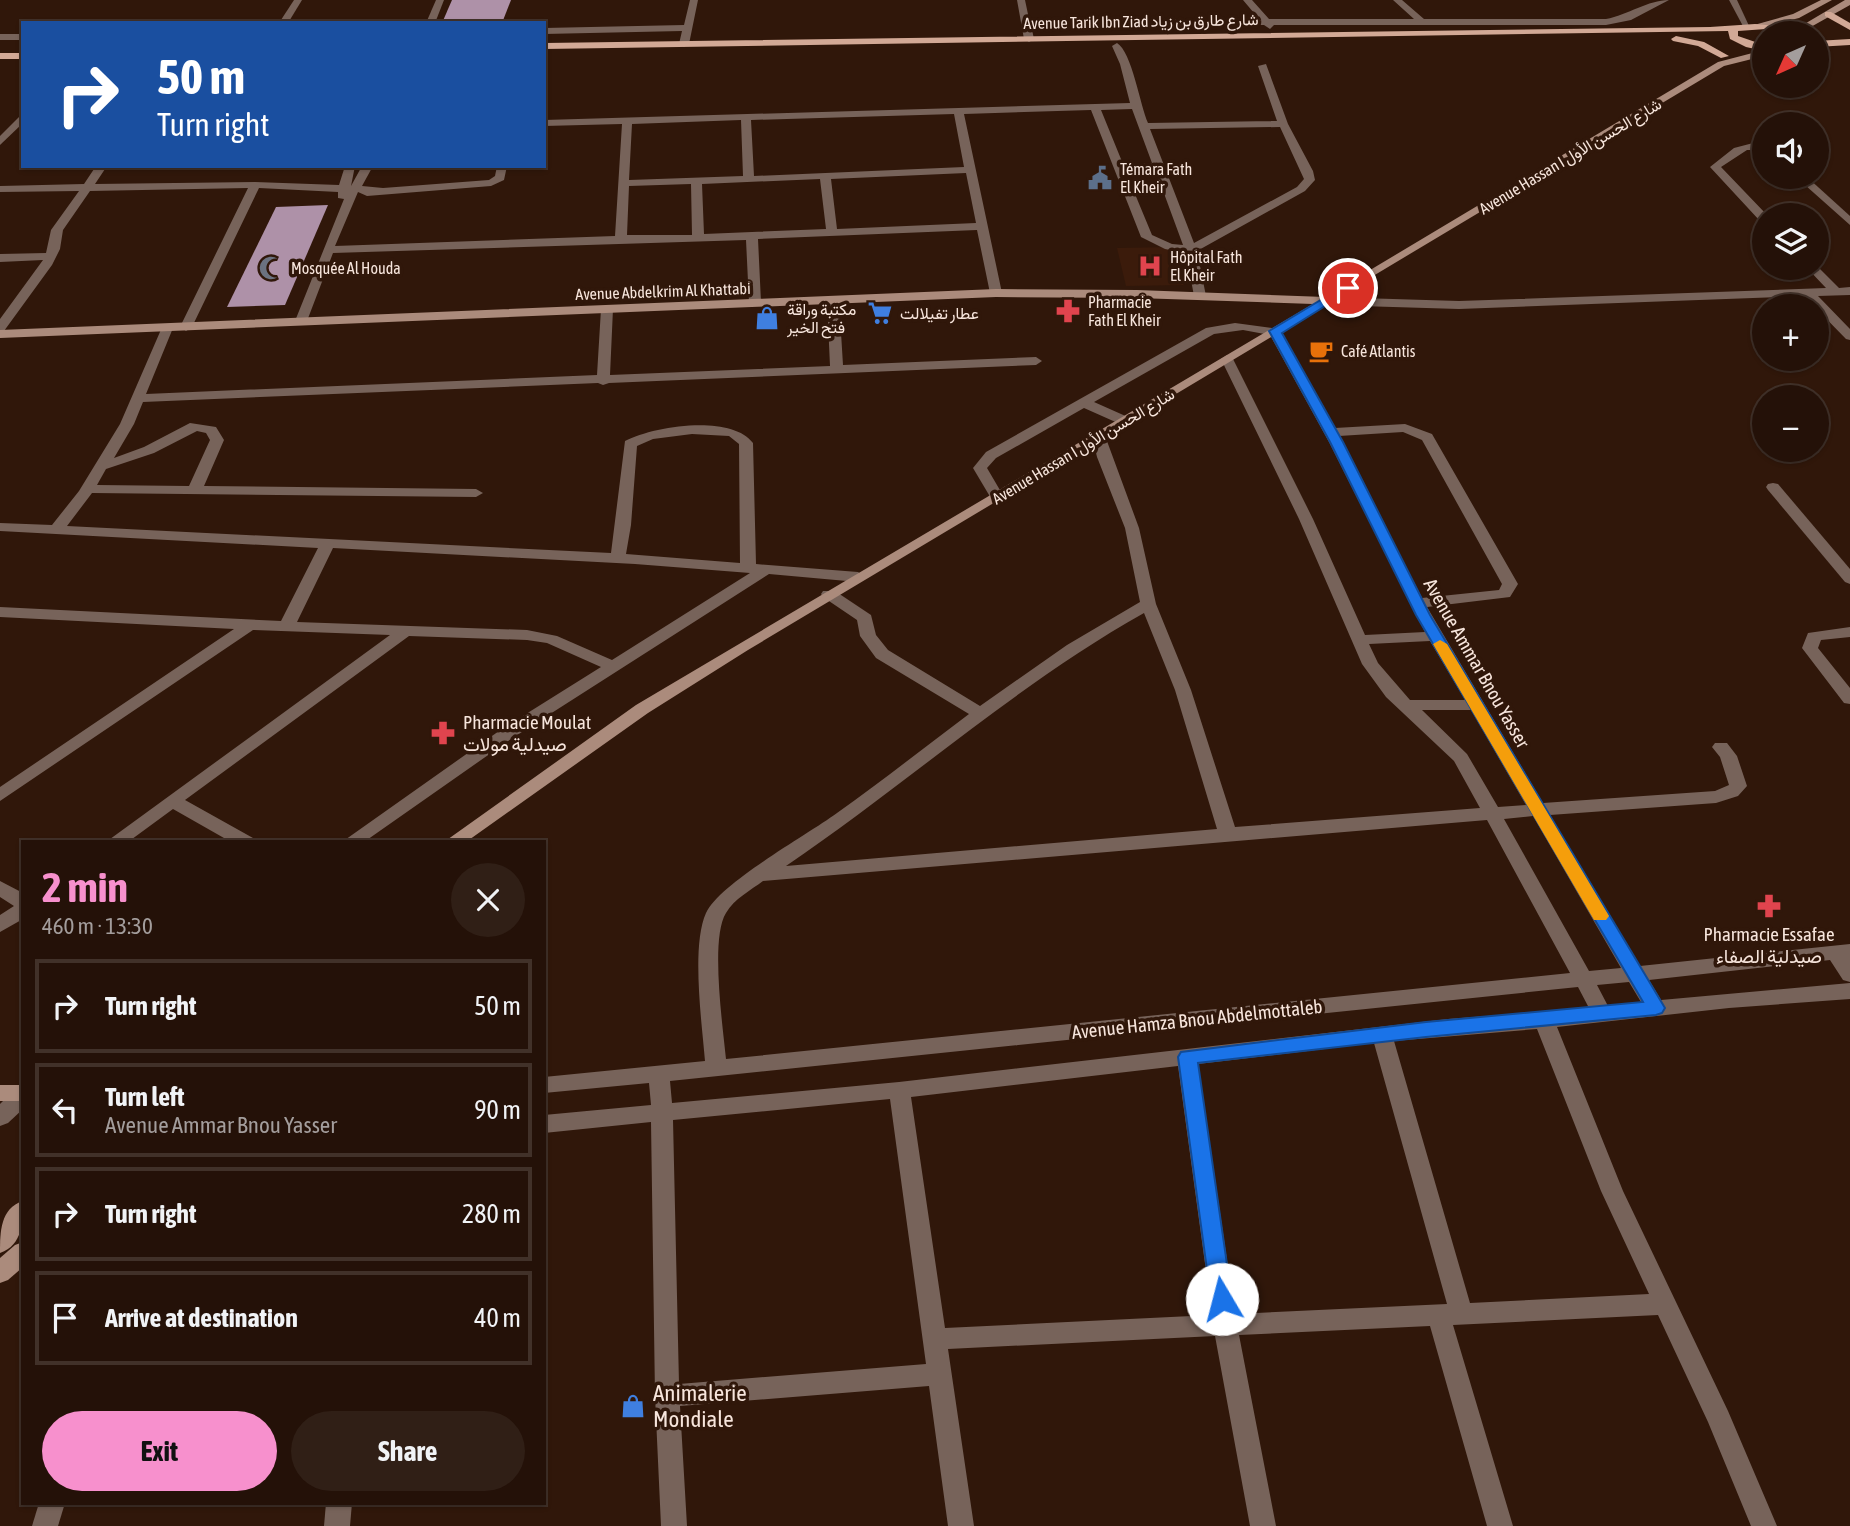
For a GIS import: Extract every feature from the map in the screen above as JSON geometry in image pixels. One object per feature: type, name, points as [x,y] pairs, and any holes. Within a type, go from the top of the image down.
[{"type":"main road","points":[[1775,21],[1796,16],[1828,0]]},
{"type":"main road","points":[[1817,21],[1850,1]]},
{"type":"main road","points":[[1828,14],[1850,27]]},
{"type":"main road","points":[[1739,41],[1732,33],[1752,26]]},
{"type":"main road","name":"Avenue Tarik Ibn Ziad شارع طارق بن زياد","points":[[546,46],[1743,27]]},
{"type":"main road","points":[[1829,34],[1850,33]]},
{"type":"main road","name":"Avenue Tarik Ibn Ziad شارع طارق بن زياد","points":[[546,54],[1407,39],[1739,41]]},
{"type":"main road","points":[[1676,39],[1701,44],[1723,60]]},
{"type":"main road","name":"Avenue Hassan I شارع الحسن الأول","points":[[456,840],[642,709],[829,594],[1327,301],[1723,60],[1739,41],[1752,46]]},
{"type":"main road","points":[[1829,43],[1850,42]]},
{"type":"main road","name":"Avenue Hassan I شارع الحسن الأول","points":[[1723,60],[1752,54]]},
{"type":"main road","points":[[0,56],[21,55]]},
{"type":"main road","points":[[0,63],[21,63]]},
{"type":"main road","name":"Avenue Abdelkrim Al Khattabi","points":[[0,334],[996,293],[1327,301]]},
{"type":"main road","points":[[0,1093],[21,1094]]},
{"type":"main road","points":[[0,1243],[21,1213]]},
{"type":"main road","points":[[0,1273],[21,1254]]},
{"type":"street","points":[[284,21],[298,0]]},
{"type":"street","points":[[431,21],[440,0]]},
{"type":"street","points":[[684,44],[694,0]]},
{"type":"street","points":[[1021,0],[1029,38]]},
{"type":"street","points":[[1247,0],[1277,34]]},
{"type":"street","points":[[1397,0],[1421,21]]},
{"type":"street","points":[[1026,22],[1614,22],[1665,0]]},
{"type":"street","points":[[1733,0],[1743,27]]},
{"type":"street","points":[[546,31],[687,28]]},
{"type":"street","points":[[0,37],[21,37]]},
{"type":"street","points":[[1117,46],[1136,106],[1191,250],[1200,296]]},
{"type":"street","points":[[1094,106],[1147,237],[1169,247],[1191,250],[1308,185],[1310,180],[1308,171],[1283,124],[1264,66]]},
{"type":"street","points":[[546,123],[1136,106]]},
{"type":"street","points":[[958,111],[996,293]]},
{"type":"street","points":[[746,117],[749,179]]},
{"type":"street","points":[[621,239],[627,121]]},
{"type":"street","points":[[1143,125],[1283,124]]},
{"type":"street","points":[[0,126],[18,126]]},
{"type":"street","points":[[0,142],[18,126]]},
{"type":"street","points":[[1752,145],[1741,148],[1716,167],[1752,206]]},
{"type":"street","points":[[1118,167],[1159,166]]},
{"type":"street","points":[[0,328],[51,256],[57,230],[100,168]]},
{"type":"street","points":[[301,321],[331,250],[348,194],[351,168]]},
{"type":"street","points":[[348,194],[367,168]]},
{"type":"street","points":[[0,189],[85,188],[348,194],[491,183],[500,178],[502,168]]},
{"type":"street","points":[[625,183],[969,170]]},
{"type":"street","points":[[825,177],[832,232]]},
{"type":"street","points":[[696,180],[698,239]]},
{"type":"street","points":[[1814,189],[1850,222]]},
{"type":"street","points":[[186,327],[252,191]]},
{"type":"street","points":[[331,250],[621,239],[698,239],[982,226]]},
{"type":"street","points":[[752,236],[755,303]]},
{"type":"street","points":[[0,258],[51,256]]},
{"type":"street","points":[[1829,280],[1843,291]]},
{"type":"street","points":[[1327,301],[1459,305],[1843,291]]},
{"type":"street","points":[[1807,292],[1850,337]]},
{"type":"street","points":[[834,300],[837,371]]},
{"type":"street","points":[[603,381],[607,309]]},
{"type":"street","points":[[997,497],[980,468],[991,456],[1210,331],[1224,327],[1248,326],[1275,331]]},
{"type":"street","points":[[56,530],[88,489],[127,424],[167,328]]},
{"type":"street","name":"Avenue Ammar Bnou Yasser","points":[[1275,331],[1331,432],[1417,603],[1656,1008]]},
{"type":"street","points":[[1227,359],[1381,680],[1461,758],[1602,1014]]},
{"type":"street","points":[[137,398],[603,381],[1036,361]]},
{"type":"street","points":[[1084,403],[1125,421]]},
{"type":"street","points":[[103,466],[149,450],[186,429],[204,426],[211,430],[216,440],[215,452],[194,491]]},
{"type":"street","points":[[1331,432],[1405,428],[1427,437],[1510,584],[1504,594],[1490,597],[1417,603]]},
{"type":"street","points":[[618,558],[624,525],[630,444],[645,437],[662,434],[728,432],[740,436],[746,443],[757,569]]},
{"type":"street","points":[[1099,436],[1104,457],[1132,528],[1149,604],[1183,690],[1228,834]]},
{"type":"street","points":[[1773,487],[1850,579]]},
{"type":"street","points":[[88,489],[476,493]]},
{"type":"street","points":[[0,546],[5,528],[618,558],[858,577]]},
{"type":"street","points":[[287,625],[328,543]]},
{"type":"street","points":[[354,840],[495,742],[615,667],[757,569]]},
{"type":"street","points":[[829,594],[865,618],[868,636],[882,654],[980,713]]},
{"type":"street","points":[[716,1068],[709,942],[713,917],[730,897],[859,806],[980,713],[1101,631],[1149,604]]},
{"type":"street","points":[[0,612],[404,632],[527,635],[551,639],[615,667]]},
{"type":"street","points":[[0,795],[250,625]]},
{"type":"street","points":[[118,840],[404,632]]},
{"type":"street","points":[[1850,632],[1814,636],[1810,642],[1810,648],[1816,658],[1850,699]]},
{"type":"street","points":[[1360,640],[1436,636]]},
{"type":"street","points":[[1405,705],[1476,705]]},
{"type":"street","points":[[760,875],[1228,834],[1716,797],[1732,792],[1738,786],[1737,776],[1721,747]]},
{"type":"street","points":[[172,801],[242,840]]},
{"type":"street","points":[[0,888],[21,901]]},
{"type":"street","points":[[0,925],[21,910]]},
{"type":"street","points":[[1843,952],[1850,975]]},
{"type":"street","name":"Avenue Hamza Bnou Abdelmottaleb","points":[[546,1085],[1843,952]]},
{"type":"street","points":[[546,1124],[899,1090],[1382,1034],[1850,991]]},
{"type":"street","points":[[1544,1021],[1602,1168],[1719,1419],[1764,1526]]},
{"type":"street","points":[[1382,1034],[1500,1526]]},
{"type":"street","points":[[1187,1057],[1225,1326],[1263,1526]]},
{"type":"street","points":[[659,1073],[667,1396],[674,1526]]},
{"type":"street","points":[[899,1090],[961,1526]]},
{"type":"street","points":[[0,1117],[21,1096]]},
{"type":"street","points":[[936,1339],[1665,1304]]},
{"type":"street","points":[[667,1396],[939,1374]]},
{"type":"street","points":[[45,1526],[51,1505]]},
{"type":"street","points":[[337,1526],[339,1505]]},
{"type":"shaded area","name":"Hôpital Fath El Kheir","points":[[1173,247],[1184,285],[1126,286],[1117,248]]},
{"type":"building","points":[[452,0],[511,0],[503,21],[443,21]]},
{"type":"building","name":"Mosquée Al Houda","points":[[328,205],[285,305],[227,307],[276,207]]},
{"type":"slow traffic","points":[[1440,644],[1600,916]]},
{"type":"place","name":"Témara Fath El Kheir","points":[[1100,178]]},
{"type":"place","name":"Hôpital Fath El Kheir","points":[[1150,266]]},
{"type":"place","name":"Mosquée Al Houda","points":[[271,268]]},
{"type":"place","name":"Pharmacie Fath El Kheir","points":[[1068,311]]},
{"type":"place","name":"عطار تفيلالت","points":[[880,313]]},
{"type":"place","name":"مكتبة وراقة فتح الخير","points":[[767,318]]},
{"type":"place","name":"Café Atlantis","points":[[1321,351]]},
{"type":"place","name":"Pharmacie Moulat صيدلية مولات","points":[[443,733]]},
{"type":"place","name":"Pharmacie Essafae صيدلية الصفاء","points":[[1769,906]]},
{"type":"place","name":"Animalerie Mondiale","points":[[633,1406]]},
{"type":"route","points":[[1222,1299],[1187,1057],[1448,1027],[1544,1021],[1656,1008],[1423,615],[1295,363],[1275,331],[1348,288]]}]
